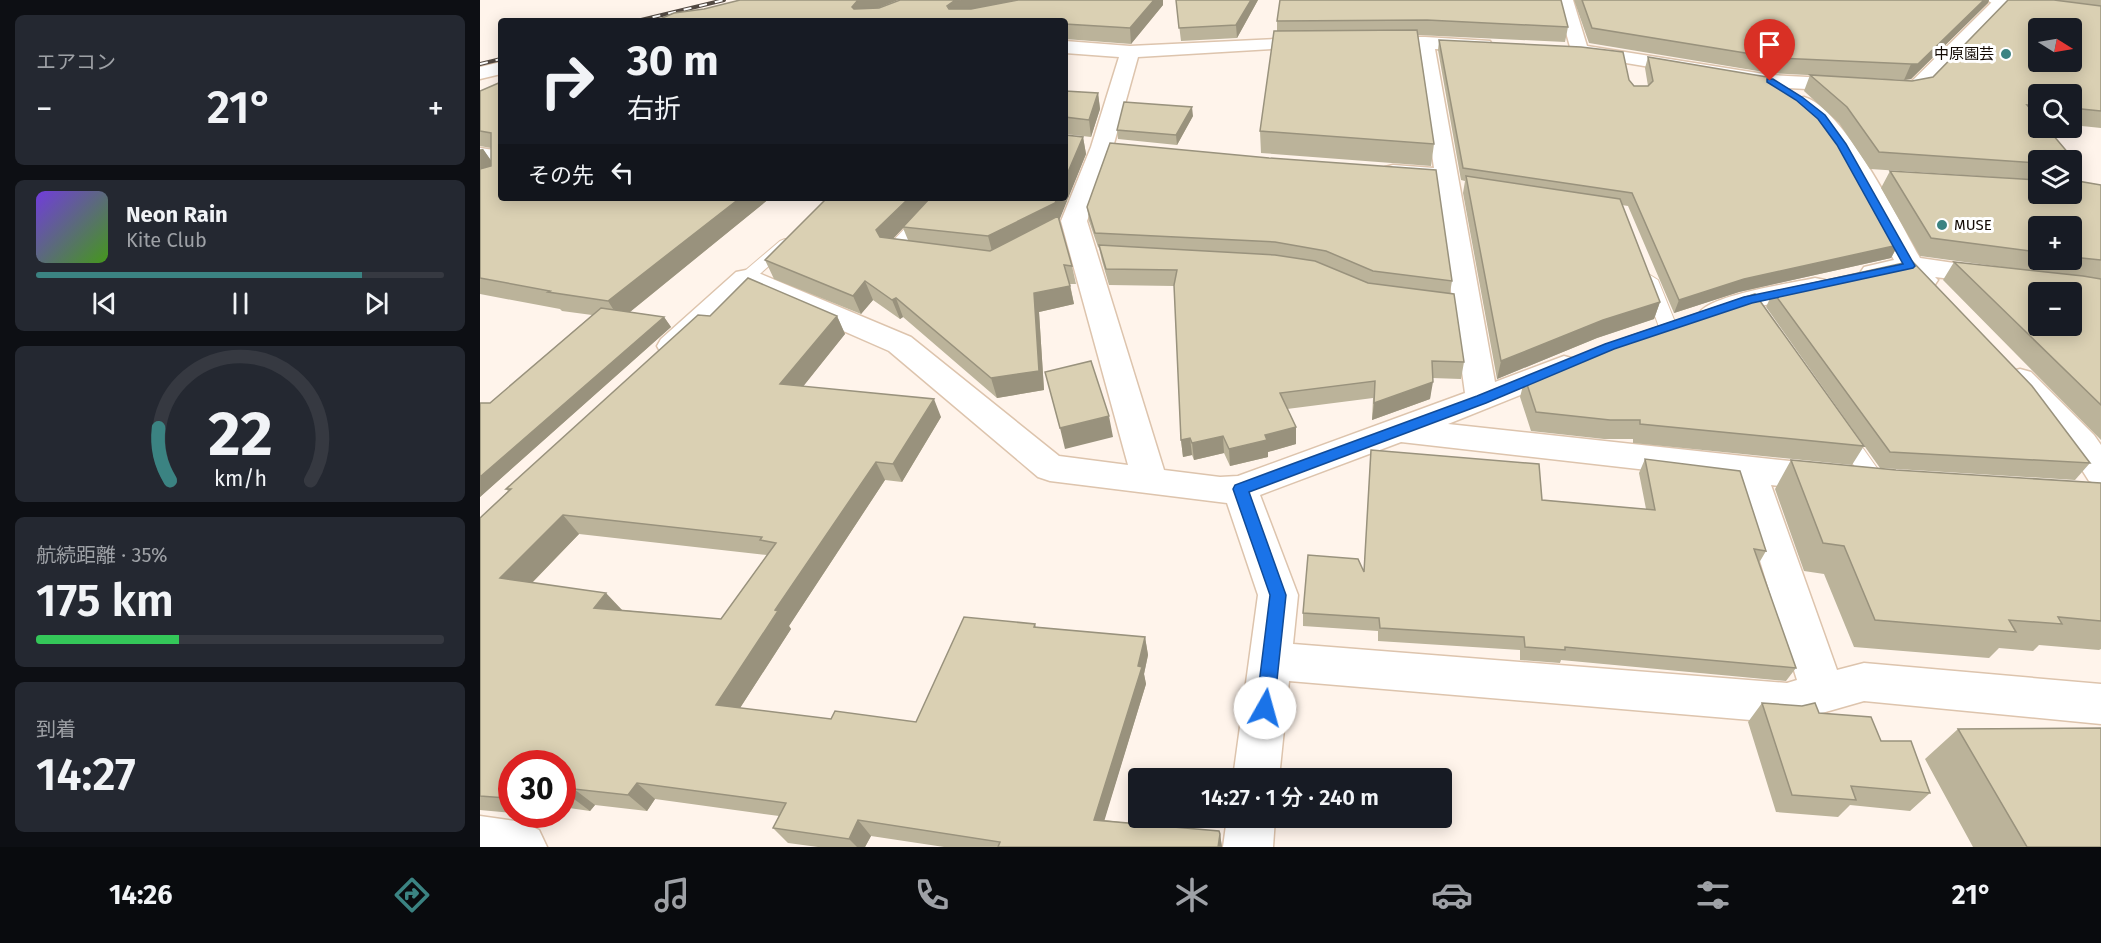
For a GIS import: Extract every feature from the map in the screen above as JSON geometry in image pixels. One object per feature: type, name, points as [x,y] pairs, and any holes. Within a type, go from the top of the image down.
[{"type":"street","points":[[1565,0],[1579,50]]},
{"type":"street","points":[[1995,0],[2101,14]]},
{"type":"street","points":[[1556,48],[1632,57],[1770,81],[1904,88],[1918,86],[2002,0]]},
{"type":"street","points":[[1068,47],[1130,52],[1294,42],[1425,42],[1497,45]]},
{"type":"street","points":[[1425,42],[1451,182],[1456,304],[1482,399]]},
{"type":"street","points":[[1130,52],[1103,147],[1070,223],[1090,254],[1150,481]]},
{"type":"street","points":[[1632,57],[1635,79]]},
{"type":"street","points":[[480,73],[498,69]]},
{"type":"street","points":[[1770,81],[1822,117],[1842,144],[1872,177],[1910,266],[1938,294]]},
{"type":"street","points":[[480,155],[498,170]]},
{"type":"street","points":[[1376,171],[1451,182]]},
{"type":"street","points":[[1639,337],[1668,327],[1755,310],[1846,279],[1910,266],[2019,279]]},
{"type":"street","points":[[652,364],[746,278],[900,344],[1050,468],[1220,490],[1240,489],[1482,399],[1588,356]]},
{"type":"street","points":[[2002,360],[2091,442],[2093,488]]},
{"type":"street","points":[[1397,431],[1749,471],[1912,485]]},
{"type":"street","points":[[1749,471],[1823,693]]},
{"type":"street","points":[[1240,489],[1278,595],[1257,768]]},
{"type":"street","points":[[1271,661],[1787,703],[1864,682],[2101,704]]},
{"type":"street","points":[[1248,847],[1250,828]]},
{"type":"street","points":[[480,841],[522,847]]},
{"type":"lane","points":[[915,253],[893,250],[939,201]]},
{"type":"lane","points":[[746,278],[796,234]]},
{"type":"lane","points":[[1644,264],[1668,327]]},
{"type":"lane","points":[[1830,416],[1877,483]]},
{"type":"building","points":[[740,0],[858,0],[852,7],[854,9],[879,8],[900,0],[961,0],[954,1],[947,6],[949,9],[971,9],[1018,0],[1154,0],[1130,28],[1068,24],[1068,18],[662,18],[674,13],[704,9]]},
{"type":"building","points":[[1176,0],[1251,0],[1236,25],[1179,28]]},
{"type":"building","points":[[1280,0],[1561,0],[1568,27],[1427,20],[1277,21]]},
{"type":"building","points":[[1582,0],[1984,0],[1918,64],[1911,64],[1776,58],[1592,28]]},
{"type":"building","points":[[2008,0],[2054,0],[2101,6],[2101,111],[2082,109],[2082,84],[2028,84],[2028,138],[2056,138],[2066,150],[2028,150],[2028,162],[1879,152],[1847,107],[1810,75],[1912,81],[1933,77]]},
{"type":"building","points":[[1417,30],[1434,144],[1260,131],[1274,31]]},
{"type":"building","points":[[1439,40],[1581,47],[1623,52],[1629,80],[1634,86],[1648,86],[1653,81],[1648,57],[1767,77],[1818,111],[1834,134],[1898,245],[1744,279],[1679,300],[1632,193],[1463,168]]},
{"type":"building","points":[[498,83],[498,201],[736,201],[608,301],[480,278],[480,169],[491,166],[491,133],[480,131],[480,91]]},
{"type":"building","points":[[1068,91],[1098,93],[1089,120],[1068,117]]},
{"type":"building","points":[[1124,102],[1192,107],[1176,135],[1117,130]]},
{"type":"building","points":[[1068,135],[1083,137],[1068,172]]},
{"type":"building","points":[[1110,143],[1269,158],[1436,170],[1452,281],[1373,271],[1326,251],[1275,242],[1095,233],[1087,207]]},
{"type":"building","points":[[1890,171],[2028,179],[2028,204],[2082,204],[2082,182],[2101,185],[2101,260],[2082,258],[2082,216],[2028,216],[2028,251],[1931,238]]},
{"type":"building","points":[[1466,176],[1620,199],[1660,302],[1603,320],[1501,361]]},
{"type":"building","points":[[824,201],[906,201],[876,230],[880,237],[990,251],[1058,216],[1072,266],[1064,265],[1070,286],[1034,293],[1039,371],[991,378],[896,298],[892,300],[865,281],[853,296],[765,260]]},
{"type":"building","points":[[927,201],[1056,201],[988,236],[903,227]]},
{"type":"building","points":[[1099,245],[1275,255],[1315,261],[1368,283],[1454,294],[1464,362],[1432,361],[1433,382],[1374,403],[1375,381],[1280,393],[1296,427],[1265,435],[1267,440],[1229,449],[1223,436],[1192,443],[1190,438],[1181,440],[1174,285],[1177,270],[1106,269]]},
{"type":"building","points":[[1912,261],[2032,386],[2090,463],[1890,452],[1773,292]]},
{"type":"building","points":[[1954,262],[2083,276],[2101,279],[2101,405],[2030,336],[2082,336],[2082,282],[2028,282],[2028,334]]},
{"type":"building","points":[[748,278],[837,316],[780,384],[934,399],[893,464],[876,462],[775,610],[778,611],[716,705],[831,719],[835,711],[916,722],[964,617],[1035,624],[1034,627],[1145,637],[1138,666],[1142,667],[1094,820],[1128,823],[1128,828],[1185,828],[1219,831],[1218,847],[998,847],[1000,842],[858,820],[849,839],[773,828],[786,803],[637,783],[628,795],[576,789],[576,750],[498,750],[498,797],[480,796],[480,518],[511,489],[506,489],[698,315],[710,316]],"holes":[[[563,515],[762,537],[760,540],[776,543],[721,619],[594,608],[606,593],[500,578]]]},
{"type":"building","points":[[1755,294],[1864,446],[1640,424],[1640,420],[1610,420],[1536,412],[1525,378],[1627,337]]},
{"type":"building","points":[[601,308],[664,317],[480,477],[480,403],[490,403]]},
{"type":"building","points":[[1091,361],[1109,416],[1060,428],[1045,372]]},
{"type":"building","points":[[1371,450],[1539,464],[1542,500],[1655,510],[1645,459],[1740,471],[1766,551],[1754,549],[1796,668],[1565,647],[1565,650],[1525,647],[1524,637],[1380,628],[1379,618],[1303,613],[1308,555],[1358,559],[1364,572]]},
{"type":"building","points":[[1791,460],[1896,470],[2101,483],[2101,621],[2058,617],[2062,624],[2009,620],[2016,632],[1875,620],[1844,546],[1823,543]]},
{"type":"building","points":[[1762,703],[1802,706],[1815,703],[1819,713],[1871,717],[1881,741],[1911,741],[1930,793],[1851,786],[1856,800],[1792,795]]},
{"type":"building","points":[[2101,728],[2101,847],[2027,847],[1958,729]]},
{"type":"railway","points":[[649,18],[724,0]]},
{"type":"railway","points":[[480,64],[498,60]]},
{"type":"place","name":"中原園芸","points":[[2006,54]]},
{"type":"place","name":"MUSE","points":[[1942,225]]},
{"type":"route","points":[[1265,708],[1278,595],[1240,489],[1482,399],[1609,347],[1749,300],[1910,266],[1842,144],[1822,117],[1770,81]]}]
